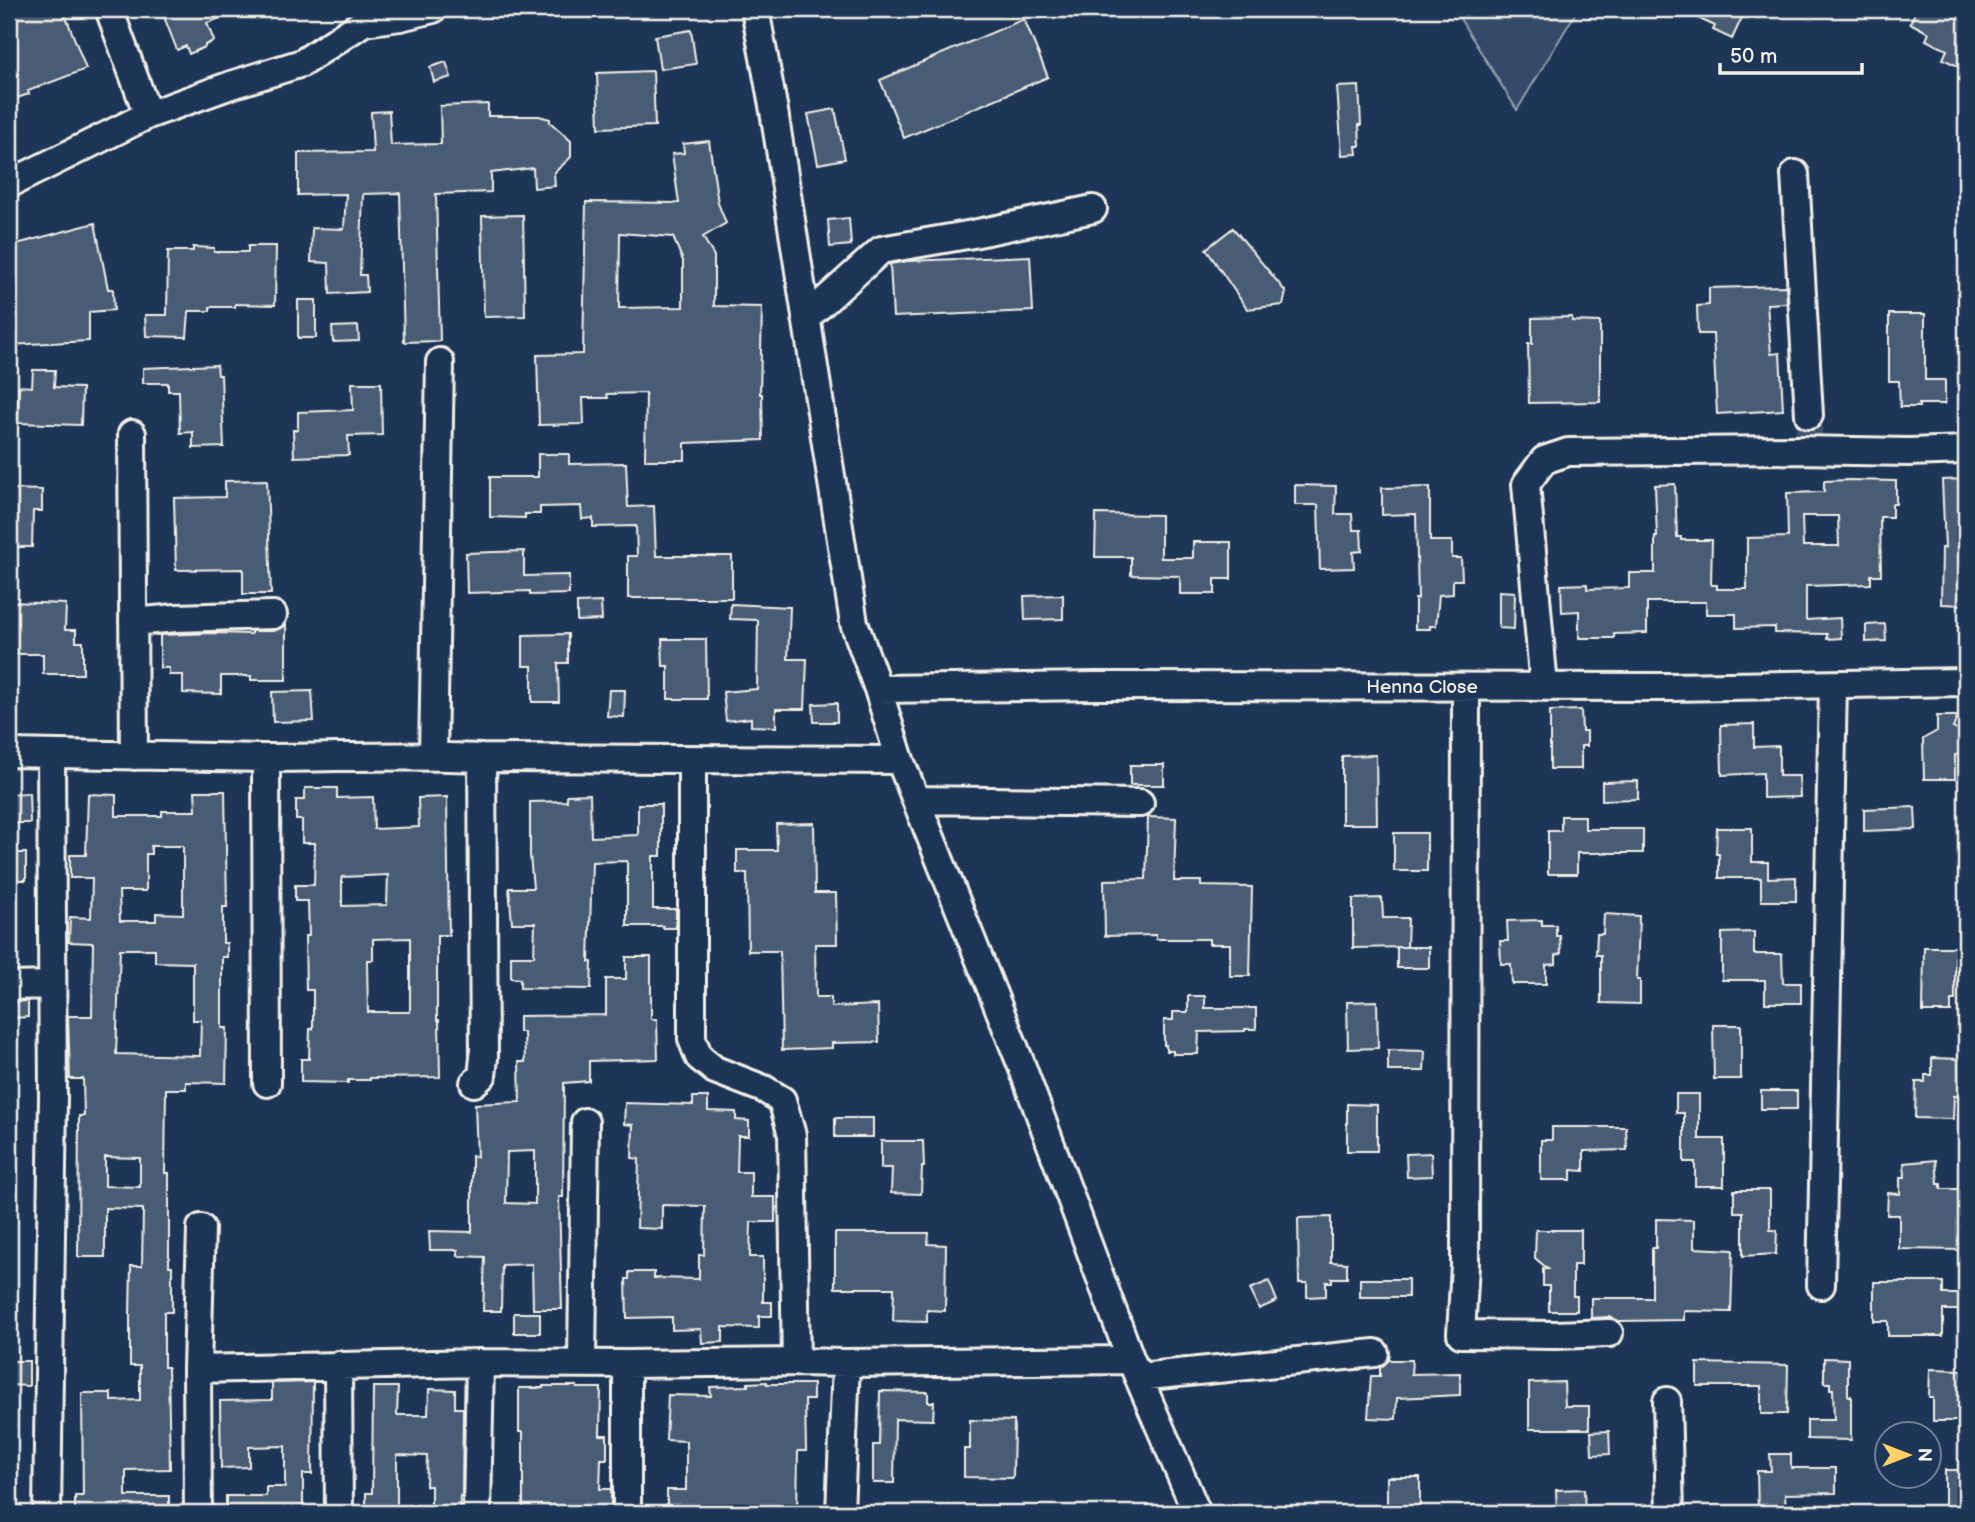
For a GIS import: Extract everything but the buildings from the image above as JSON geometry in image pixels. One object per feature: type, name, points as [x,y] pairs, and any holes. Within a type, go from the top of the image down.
[{"type":"street","points":[[109,9],[148,115]]},
{"type":"street","points":[[9,184],[148,115],[302,63],[362,15],[400,17],[433,9]]},
{"type":"street","points":[[755,9],[774,111],[854,623],[900,760],[1021,1064],[1135,1368],[1197,1513]]},
{"type":"street","points":[[1795,174],[1809,433]]},
{"type":"street","points":[[806,318],[881,250],[1093,209]]},
{"type":"street","points":[[433,755],[440,362]]},
{"type":"street","points":[[1544,687],[1526,484],[1544,460],[1568,452],[1809,433],[1909,452],[1966,450]]},
{"type":"street","points":[[132,434],[134,756]]},
{"type":"street","points":[[133,622],[273,615]]},
{"type":"street","name":"Henna Close","points":[[878,689],[1096,686],[1544,687],[1966,682]]},
{"type":"street","points":[[1821,1285],[1833,685]]},
{"type":"street","points":[[1466,687],[1465,1265],[1461,1334],[1609,1333]]},
{"type":"street","points":[[9,753],[266,758],[433,755],[482,758],[900,760]]},
{"type":"street","points":[[47,1513],[53,1097],[51,754]]},
{"type":"street","points":[[266,758],[267,1083]]},
{"type":"street","points":[[474,1083],[482,1076],[484,1058],[482,758]]},
{"type":"street","points":[[692,760],[692,1039],[699,1057],[715,1070],[764,1089],[782,1100],[792,1135],[796,1362]]},
{"type":"street","points":[[916,800],[1140,803]]},
{"type":"street","points":[[9,985],[51,985]]},
{"type":"street","points":[[583,1363],[585,1122]]},
{"type":"street","points":[[198,1513],[197,1369],[201,1228]]},
{"type":"street","points":[[197,1369],[480,1363],[796,1362],[1135,1368],[1375,1353]]},
{"type":"street","points":[[478,1513],[480,1363]]},
{"type":"street","points":[[840,1513],[846,1363]]},
{"type":"street","points":[[627,1364],[627,1513]]},
{"type":"street","points":[[338,1365],[339,1513]]},
{"type":"street","points":[[1667,1401],[1670,1513]]},
{"type":"shaded area","points":[[1454,9],[1578,9],[1517,110]]},
{"type":"tunnel","points":[[1809,415],[1809,435]]}]
